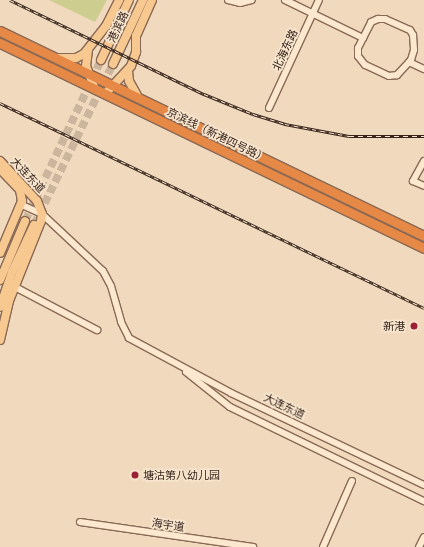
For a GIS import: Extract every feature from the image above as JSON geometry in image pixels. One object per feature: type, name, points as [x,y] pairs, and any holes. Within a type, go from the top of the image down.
[{"type":"highway","name":"京滨线（新港四号路）","points":[[0,31],[424,236]]},
{"type":"highway","name":"京滨线（新港四号路）","points":[[0,43],[424,248]]},
{"type":"main road","points":[[57,58],[81,56],[106,26],[119,0]]},
{"type":"main road","points":[[101,60],[129,0]]},
{"type":"main road","name":"港滨路","points":[[113,64],[143,0]]},
{"type":"main road","points":[[105,94],[128,71],[136,52],[136,36],[152,0]]},
{"type":"main road","points":[[89,46],[86,61],[88,74],[95,89]]},
{"type":"main road","points":[[128,71],[129,81],[138,97]]},
{"type":"main road","name":"大连东道","points":[[0,162],[34,197],[42,212]]},
{"type":"main road","name":"大连东道","points":[[0,169],[20,190],[22,203]]},
{"type":"main road","points":[[0,253],[22,203]]},
{"type":"main road","points":[[0,340],[15,287],[41,221],[42,212]]},
{"type":"main road","points":[[0,280],[25,221]]},
{"type":"main road","points":[[0,307],[12,272],[34,225]]},
{"type":"street","points":[[228,0],[240,3],[252,0]]},
{"type":"street","points":[[285,0],[363,38]]},
{"type":"street","name":"北海东路","points":[[269,108],[319,0]]},
{"type":"street","points":[[378,19],[385,19],[410,30],[415,42],[410,61],[397,75],[389,76],[365,65],[358,56],[358,48],[371,22],[378,19]]},
{"type":"street","points":[[410,61],[424,66]]},
{"type":"street","points":[[410,61],[424,70]]},
{"type":"street","points":[[414,182],[424,160]]},
{"type":"street","points":[[414,182],[424,167]]},
{"type":"street","points":[[414,182],[424,186]]},
{"type":"street","name":"大连东道","points":[[22,203],[42,212],[106,275],[122,326],[129,338],[181,366],[424,485]]},
{"type":"street","points":[[15,287],[96,330]]},
{"type":"street","points":[[181,366],[199,384],[230,407],[424,501]]},
{"type":"street","points":[[323,547],[352,481]]},
{"type":"street","name":"海宇道","points":[[79,523],[248,547]]},
{"type":"street","points":[[419,547],[424,537]]},
{"type":"shaded area","points":[[49,0],[107,0],[95,22]]},
{"type":"tunnel","points":[[25,221],[101,60]]},
{"type":"tunnel","points":[[34,225],[113,64]]},
{"type":"railway","points":[[10,0],[204,94],[253,114],[285,124],[349,136],[424,136]]},
{"type":"railway","points":[[0,103],[424,308]]},
{"type":"place","name":"新港","points":[[414,326]]},
{"type":"place","name":"塘沽第八幼儿园","points":[[135,475]]}]
